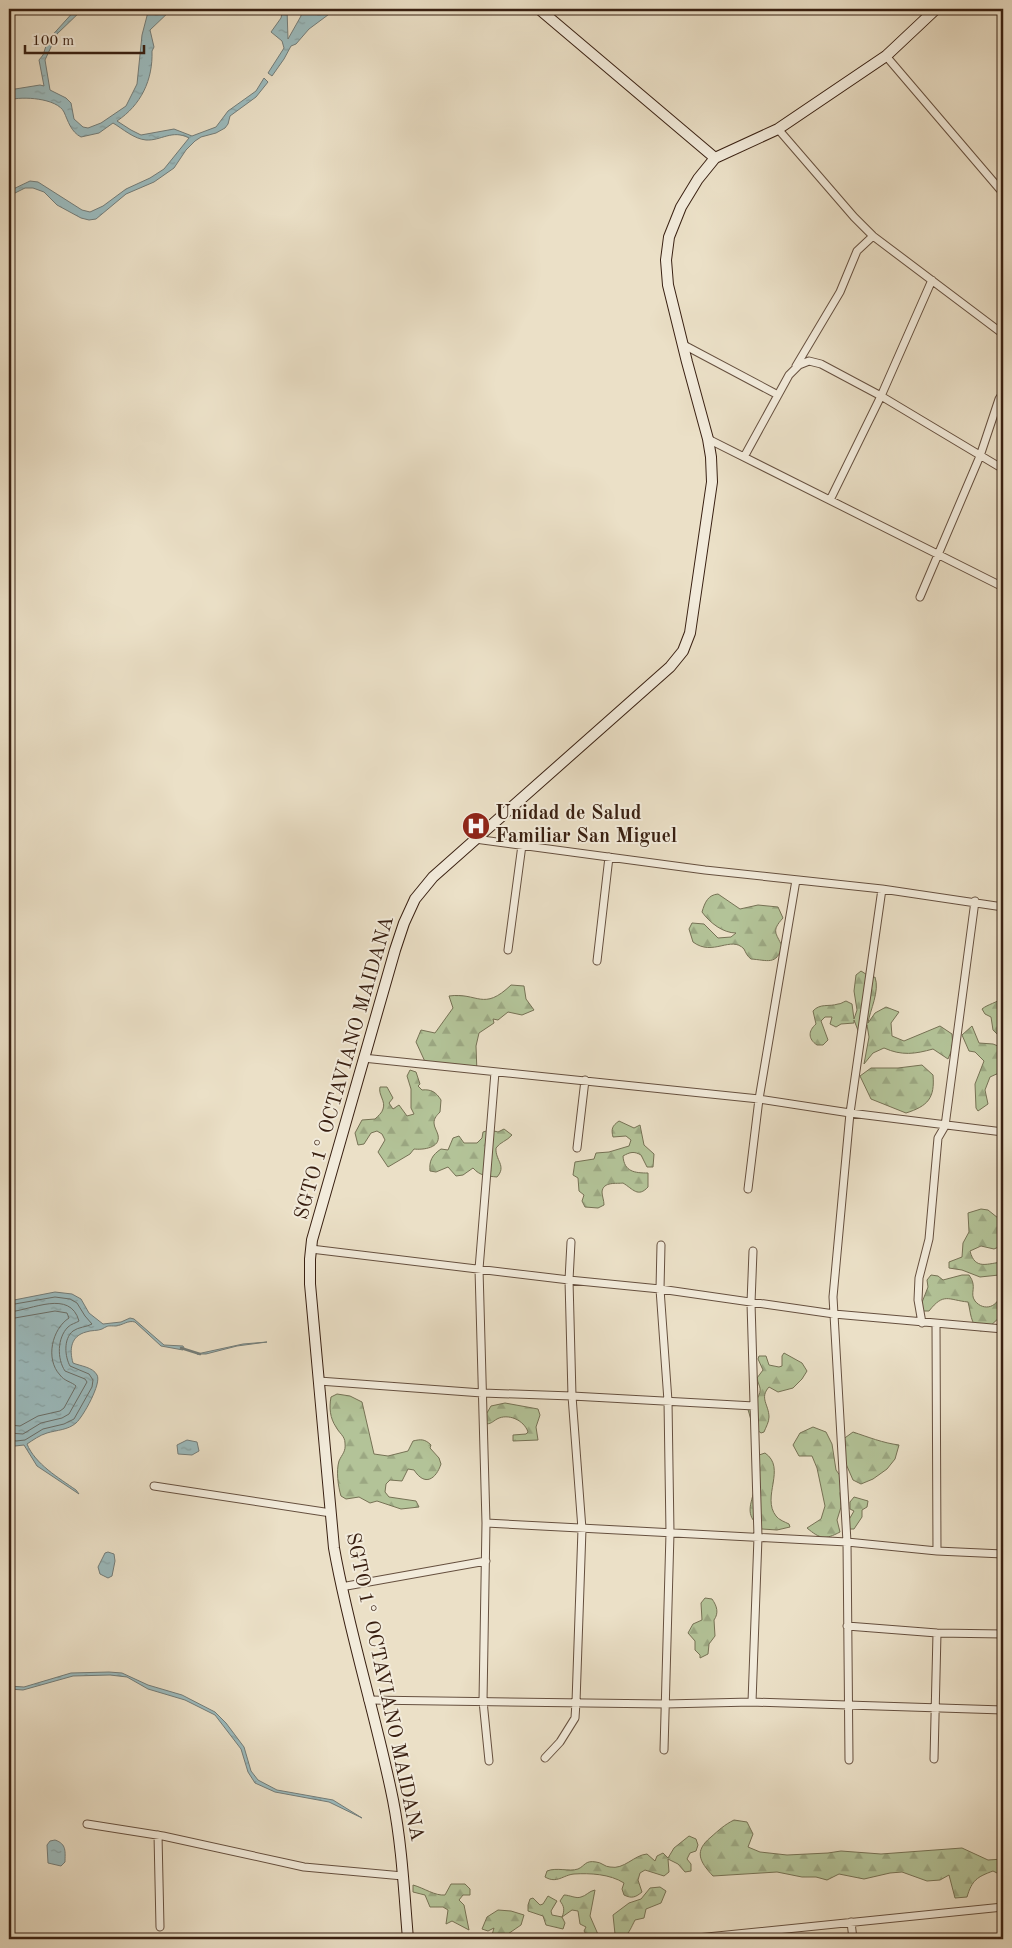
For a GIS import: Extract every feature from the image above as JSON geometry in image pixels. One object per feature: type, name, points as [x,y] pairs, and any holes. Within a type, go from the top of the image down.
[{"type":"main road","points":[[539,9],[715,158],[778,129],[886,56],[936,9]]},
{"type":"main road","name":"SGTO 1° OCTAVIANO MAIDANA","points":[[408,1939],[401,1848],[392,1798],[341,1587],[334,1548],[310,1284],[312,1248],[363,1058],[395,950],[404,923],[415,900],[433,877],[670,667],[683,651],[690,633],[712,482],[711,457],[668,285],[666,260],[670,237],[682,207],[698,179],[715,158]]},
{"type":"street","points":[[886,56],[1003,193]]},
{"type":"street","points":[[778,129],[854,217],[873,236],[1003,334]]},
{"type":"street","points":[[744,457],[789,375],[840,292],[857,251],[873,236]]},
{"type":"street","points":[[830,500],[881,396],[932,280]]},
{"type":"street","points":[[682,344],[778,395]]},
{"type":"street","points":[[793,370],[809,361],[822,364],[881,396],[1003,469]]},
{"type":"street","points":[[920,597],[980,456],[1003,393]]},
{"type":"street","points":[[708,439],[1003,586]]},
{"type":"street","points":[[475,839],[705,870],[882,889],[975,901],[1003,907]]},
{"type":"street","points":[[508,950],[522,845]]},
{"type":"street","points":[[597,961],[609,857]]},
{"type":"street","points":[[748,1189],[759,1099],[796,880]]},
{"type":"street","points":[[848,1760],[848,1542],[833,1297],[850,1113],[882,889]]},
{"type":"street","points":[[922,1323],[918,1300],[919,1278],[929,1239],[938,1138],[945,1126],[975,901]]},
{"type":"street","points":[[363,1058],[759,1099],[945,1126],[1003,1132]]},
{"type":"street","points":[[488,1761],[483,1701],[486,1523],[479,1269],[495,1072]]},
{"type":"street","points":[[577,1148],[585,1080]]},
{"type":"street","points":[[545,1758],[560,1742],[575,1718],[576,1702],[582,1529],[572,1396],[568,1280],[571,1242]]},
{"type":"street","points":[[661,1244],[660,1289],[668,1401],[670,1533],[664,1750]]},
{"type":"street","points":[[312,1248],[568,1280],[660,1289],[834,1314],[1003,1329]]},
{"type":"street","points":[[752,1702],[758,1537],[751,1303],[753,1251]]},
{"type":"street","points":[[936,1324],[937,1551]]},
{"type":"street","points":[[319,1382],[482,1393],[754,1406]]},
{"type":"street","points":[[154,1486],[331,1512]]},
{"type":"street","points":[[486,1523],[848,1542],[937,1551],[1003,1554]]},
{"type":"street","points":[[341,1587],[486,1562]]},
{"type":"street","points":[[847,1626],[937,1634],[1003,1634]]},
{"type":"street","points":[[934,1759],[937,1634]]},
{"type":"street","points":[[368,1700],[665,1704],[752,1702],[1003,1710]]},
{"type":"street","points":[[87,1824],[158,1835],[304,1867],[403,1876]]},
{"type":"street","points":[[158,1835],[160,1927]]},
{"type":"street","points":[[687,1939],[1003,1906]]},
{"type":"street","points":[[852,1922],[853,1939]]},
{"type":"green space","points":[[718,894],[740,909],[758,905],[778,907],[783,918],[776,929],[782,946],[777,957],[767,961],[751,959],[739,945],[708,947],[700,946],[693,942],[689,929],[692,923],[704,924],[718,938],[731,937],[736,933],[731,933],[717,927],[702,912],[707,900]]},
{"type":"green space","points":[[861,971],[872,978],[875,977],[876,982],[876,994],[868,1023],[875,1013],[886,1007],[899,1012],[891,1023],[892,1036],[904,1041],[940,1026],[952,1034],[953,1047],[948,1059],[933,1049],[909,1053],[884,1048],[873,1053],[864,1064],[869,1037],[867,1025],[865,1033],[859,1033],[854,1020],[854,1023],[841,1024],[836,1027],[830,1024],[832,1017],[825,1017],[821,1021],[828,1040],[823,1045],[814,1043],[810,1032],[816,1024],[813,1011],[816,1009],[846,1001],[852,1004],[854,1019],[857,1010],[854,991],[856,975]]},
{"type":"green space","points":[[511,985],[524,986],[526,999],[534,1010],[522,1015],[508,1012],[498,1020],[493,1019],[494,1023],[479,1033],[476,1046],[477,1073],[427,1066],[416,1042],[421,1030],[435,1033],[453,1008],[449,996],[459,995],[480,999],[494,998]]},
{"type":"green space","points":[[1003,997],[1003,1033],[998,1035],[993,1030],[991,1017],[985,1014],[982,1009]]},
{"type":"green space","points":[[972,1026],[979,1043],[993,1044],[1003,1048],[1001,1072],[990,1077],[985,1090],[988,1104],[978,1111],[976,1108],[975,1084],[984,1061],[975,1052],[969,1051],[962,1035]]},
{"type":"green space","points":[[922,1065],[933,1075],[933,1090],[925,1104],[906,1113],[871,1099],[860,1076],[871,1068],[898,1068]]},
{"type":"green space","points":[[410,1070],[416,1072],[420,1084],[418,1086],[422,1090],[433,1092],[441,1100],[440,1112],[435,1118],[434,1123],[438,1139],[434,1145],[422,1149],[414,1149],[410,1154],[388,1167],[378,1152],[385,1140],[382,1134],[377,1131],[371,1133],[364,1144],[358,1145],[355,1133],[362,1120],[375,1119],[382,1112],[384,1103],[380,1087],[387,1087],[393,1098],[389,1103],[393,1109],[399,1105],[407,1116],[414,1114],[411,1108],[411,1089],[407,1076]]},
{"type":"green space","points":[[619,1121],[634,1128],[640,1125],[644,1145],[654,1154],[653,1167],[647,1167],[639,1154],[632,1152],[623,1156],[628,1168],[639,1173],[648,1173],[648,1187],[638,1192],[623,1183],[614,1183],[603,1188],[604,1205],[598,1208],[585,1207],[582,1201],[584,1195],[579,1191],[578,1178],[573,1175],[575,1162],[594,1159],[596,1153],[609,1152],[629,1146],[631,1140],[626,1136],[613,1137],[613,1128]]},
{"type":"green space","points":[[504,1129],[512,1135],[496,1148],[501,1166],[497,1177],[481,1174],[473,1168],[463,1175],[456,1176],[448,1167],[436,1172],[430,1171],[433,1156],[441,1149],[448,1150],[453,1138],[459,1136],[464,1143],[477,1143],[482,1138],[483,1132],[490,1130],[498,1132]]},
{"type":"green space","points":[[981,1209],[988,1210],[998,1218],[1003,1245],[994,1249],[981,1246],[970,1251],[972,1257],[979,1264],[1003,1262],[1003,1272],[999,1275],[980,1277],[962,1270],[949,1268],[949,1262],[962,1257],[963,1243],[969,1232],[968,1213]]},
{"type":"green space","points":[[931,1275],[938,1276],[943,1280],[969,1275],[973,1283],[973,1298],[979,1304],[987,1307],[997,1302],[1000,1293],[1003,1291],[1003,1314],[986,1330],[980,1331],[973,1321],[968,1302],[943,1299],[929,1311],[923,1311],[921,1305],[928,1287],[927,1280]]},
{"type":"green space","points":[[784,1353],[802,1363],[807,1371],[793,1388],[778,1392],[769,1387],[766,1391],[765,1398],[769,1419],[764,1432],[761,1433],[753,1427],[747,1406],[751,1400],[757,1399],[760,1392],[757,1378],[763,1370],[758,1359],[759,1356],[766,1356],[769,1365],[779,1367],[782,1366],[782,1356]]},
{"type":"green space","points":[[337,1394],[350,1396],[362,1402],[374,1454],[388,1456],[408,1451],[413,1441],[418,1440],[425,1441],[431,1445],[430,1448],[439,1458],[441,1464],[433,1477],[426,1480],[414,1470],[408,1469],[402,1481],[390,1480],[386,1484],[385,1492],[389,1497],[416,1501],[419,1507],[401,1509],[377,1501],[370,1503],[359,1497],[346,1499],[341,1496],[338,1483],[338,1469],[339,1461],[345,1449],[345,1441],[334,1424],[330,1409],[331,1397]]},
{"type":"green space","points":[[505,1403],[538,1409],[540,1415],[536,1427],[538,1440],[513,1441],[513,1435],[526,1434],[528,1432],[523,1424],[511,1417],[501,1417],[485,1424],[484,1418],[491,1406]]},
{"type":"green space","points":[[813,1427],[826,1432],[832,1444],[836,1470],[844,1481],[840,1493],[841,1507],[837,1520],[840,1532],[826,1537],[819,1536],[807,1528],[821,1519],[825,1506],[817,1468],[812,1456],[799,1456],[793,1445],[800,1433]]},
{"type":"green space","points":[[853,1432],[899,1445],[895,1459],[887,1469],[873,1479],[861,1484],[853,1480],[846,1464],[842,1440]]},
{"type":"green space","points":[[765,1453],[771,1459],[774,1466],[772,1508],[776,1516],[789,1524],[790,1527],[777,1530],[762,1529],[753,1520],[751,1515],[750,1507],[756,1482],[759,1455]]},
{"type":"green space","points":[[854,1497],[868,1501],[867,1507],[862,1510],[862,1517],[854,1529],[848,1529],[847,1523],[854,1511],[850,1509],[850,1502]]},
{"type":"green space","points":[[705,1598],[712,1599],[716,1607],[717,1612],[714,1620],[715,1636],[709,1644],[708,1654],[700,1658],[700,1655],[695,1650],[695,1641],[688,1633],[693,1624],[702,1620],[701,1603]]},
{"type":"green space","points":[[734,1820],[747,1822],[753,1834],[748,1847],[760,1852],[787,1855],[841,1851],[881,1854],[962,1848],[988,1860],[1003,1859],[1003,1876],[993,1871],[983,1875],[973,1883],[967,1897],[955,1898],[949,1875],[940,1880],[927,1881],[902,1872],[864,1879],[839,1874],[827,1880],[777,1872],[713,1876],[704,1866],[700,1852],[706,1842]]},
{"type":"green space","points":[[689,1836],[696,1839],[698,1845],[696,1851],[690,1853],[687,1859],[691,1864],[691,1871],[685,1872],[678,1864],[668,1859],[669,1872],[664,1876],[645,1870],[640,1873],[638,1880],[642,1892],[634,1897],[624,1895],[622,1889],[624,1883],[606,1876],[574,1874],[553,1880],[545,1877],[547,1871],[555,1869],[574,1870],[590,1862],[598,1862],[608,1867],[615,1867],[647,1854],[655,1861],[657,1856],[663,1853],[668,1858],[674,1848]]},
{"type":"green space","points":[[451,1884],[465,1884],[470,1889],[470,1895],[463,1895],[459,1900],[464,1905],[469,1930],[452,1921],[446,1924],[448,1910],[443,1907],[430,1907],[425,1895],[413,1892],[413,1885],[433,1893],[445,1895]]},
{"type":"green space","points":[[660,1887],[666,1891],[661,1903],[646,1909],[644,1918],[635,1920],[626,1936],[609,1939],[615,1934],[613,1915],[629,1903],[641,1899],[650,1888]]},
{"type":"green space","points":[[595,1890],[590,1916],[600,1939],[589,1939],[584,1931],[586,1927],[580,1924],[578,1911],[572,1910],[562,1917],[564,1908],[560,1901],[564,1895],[579,1897]]},
{"type":"green space","points":[[548,1896],[557,1901],[551,1911],[552,1915],[562,1917],[565,1923],[563,1929],[546,1925],[543,1916],[528,1911],[530,1899],[533,1898],[540,1905],[543,1904]]},
{"type":"green space","points":[[498,1910],[524,1915],[521,1925],[505,1936],[499,1934],[492,1935],[494,1928],[488,1931],[482,1929],[487,1917]]},
{"type":"water","points":[[76,9],[83,9],[57,34],[45,60],[50,90],[66,98],[71,103],[74,119],[83,127],[88,128],[101,123],[126,106],[137,84],[142,35],[148,12],[151,9],[172,9],[150,30],[154,47],[148,82],[144,91],[133,107],[117,121],[131,130],[141,135],[174,129],[192,136],[216,127],[228,111],[256,91],[264,78],[268,82],[256,97],[230,116],[225,128],[195,141],[186,150],[174,168],[154,182],[126,194],[96,219],[89,220],[81,218],[57,205],[44,192],[33,188],[25,188],[9,196],[9,191],[30,181],[38,182],[82,210],[90,212],[103,206],[126,189],[164,169],[189,138],[172,135],[146,140],[133,136],[113,123],[99,133],[81,137],[72,129],[60,107],[39,99],[22,98],[9,100],[9,90],[44,86],[39,60],[43,55],[48,40]]},
{"type":"water","points":[[283,9],[287,9],[288,39],[301,16],[301,13],[295,12],[296,9],[336,9],[309,29],[296,44],[291,46],[272,76],[268,73],[284,48],[282,41],[271,32],[281,18]]},
{"type":"water","points":[[55,1292],[72,1294],[81,1299],[89,1313],[103,1324],[121,1322],[130,1318],[134,1319],[164,1345],[183,1346],[184,1348],[183,1350],[161,1346],[135,1322],[88,1331],[74,1340],[71,1348],[73,1363],[89,1368],[97,1375],[97,1385],[91,1400],[76,1423],[44,1434],[27,1444],[42,1464],[79,1494],[37,1466],[24,1445],[15,1446],[9,1443],[9,1301]]},
{"type":"water","points":[[267,1342],[237,1346],[206,1354],[197,1354],[243,1344]]},
{"type":"water","points":[[187,1440],[197,1442],[199,1451],[192,1455],[178,1454],[177,1445]]},
{"type":"water","points":[[105,1553],[114,1554],[115,1561],[112,1576],[108,1578],[100,1574],[98,1567]]},
{"type":"water","points":[[71,1673],[122,1673],[148,1685],[182,1695],[215,1712],[244,1747],[251,1771],[258,1780],[277,1790],[333,1800],[362,1818],[329,1802],[275,1792],[255,1783],[248,1772],[241,1749],[215,1715],[185,1700],[148,1689],[127,1677],[110,1675],[73,1676],[23,1690],[9,1689],[9,1686],[24,1687]]},
{"type":"water","points":[[55,1840],[62,1844],[64,1849],[65,1862],[61,1866],[48,1863],[47,1845],[50,1841]]},
{"type":"waterway","points":[[181,1348],[200,1354]]},
{"type":"place","name":"Unidad de Salud Familiar San Miguel","points":[[476,826]]}]
